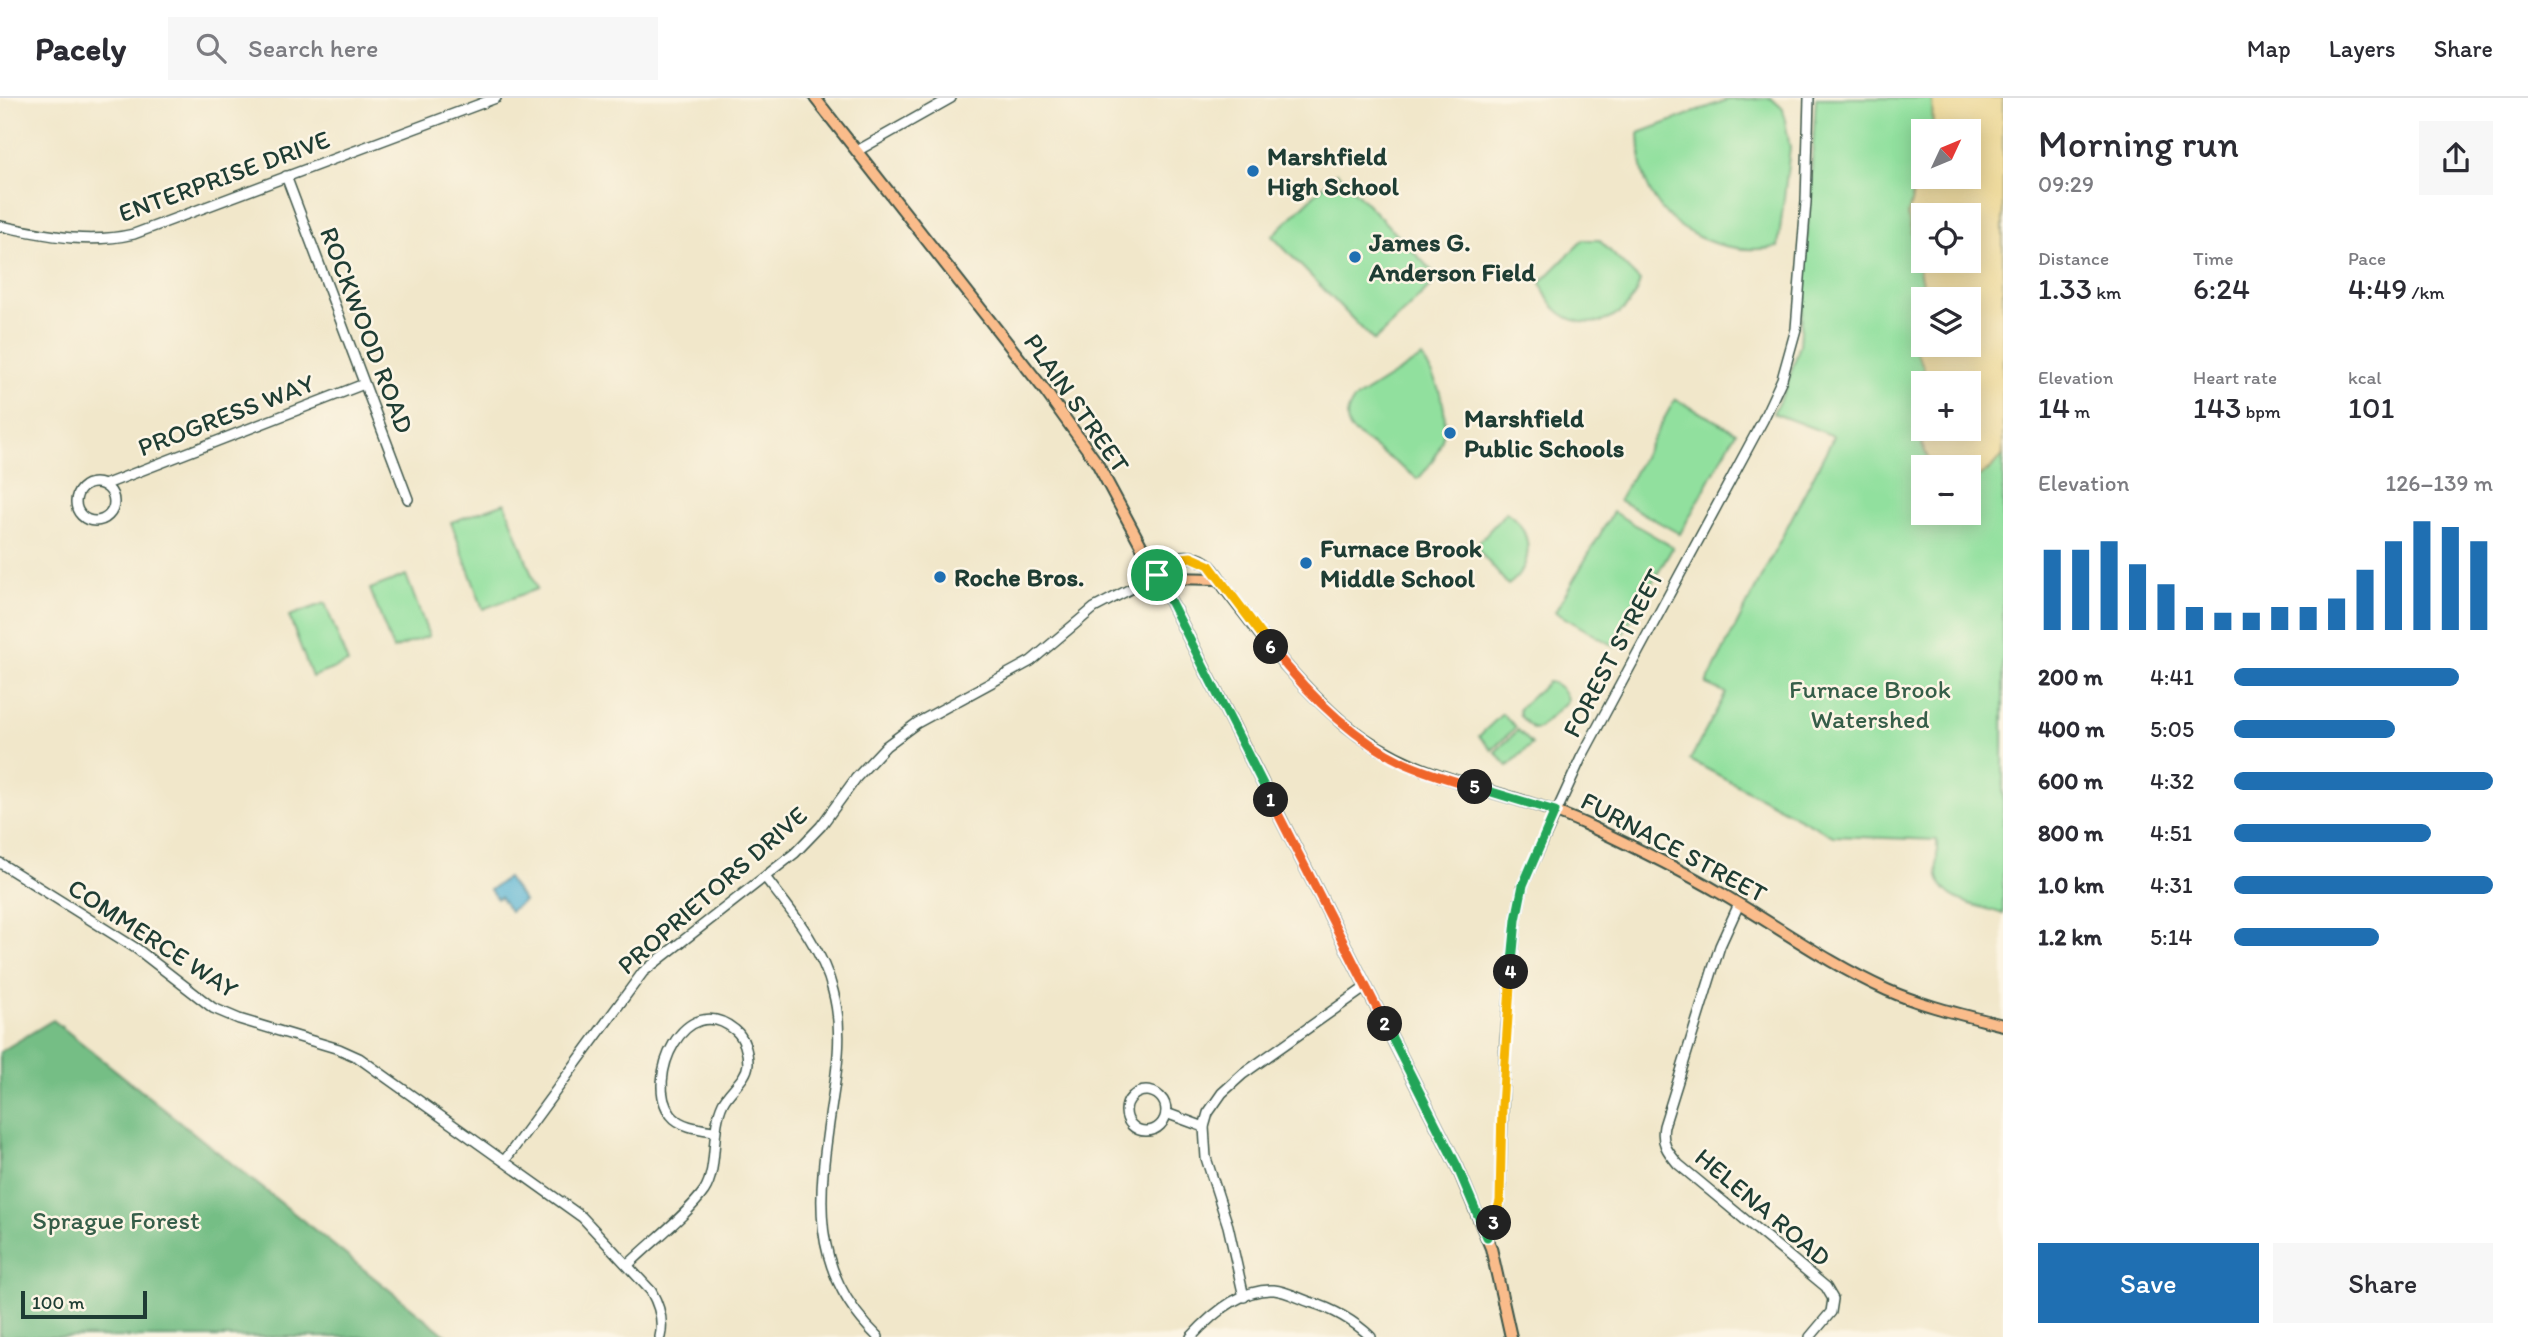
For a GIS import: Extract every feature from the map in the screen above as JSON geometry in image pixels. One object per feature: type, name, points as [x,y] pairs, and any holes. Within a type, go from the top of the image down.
[{"type":"main road","name":"PLAIN STREET","points":[[815,98],[1077,433],[1097,463],[1157,575],[1457,1166],[1487,1237],[1511,1337]]},
{"type":"main road","name":"FURNACE STREET","points":[[1157,575],[1166,562],[1191,557],[1209,565],[1294,675],[1332,713],[1368,741],[1415,768],[1555,811],[1672,866],[1882,988],[2003,1026]]},
{"type":"main road","points":[[1157,575],[1169,578],[1219,579]]},
{"type":"street","name":"ENTERPRISE DRIVE","points":[[0,226],[73,239],[112,238],[147,229],[496,98]]},
{"type":"street","points":[[857,151],[951,98]]},
{"type":"street","name":"FOREST STREET","points":[[1487,1237],[1500,1201],[1503,1074],[1516,920],[1527,874],[1555,811],[1632,661],[1763,419],[1786,367],[1798,313],[1810,98]]},
{"type":"street","name":"ROCKWOOD ROAD","points":[[286,176],[408,499]]},
{"type":"street","name":"PROGRESS WAY","points":[[104,485],[113,499],[111,511],[98,520],[86,519],[77,509],[77,496],[85,486],[97,483],[104,485],[364,384]]},
{"type":"street","name":"PROPRIETORS DRIVE","points":[[505,1160],[643,972],[808,841],[873,759],[899,736],[958,700],[1031,661],[1094,608],[1157,575]]},
{"type":"street","name":"COMMERCE WAY","points":[[0,863],[137,949],[214,1007],[239,1019],[359,1058],[505,1160],[582,1217],[651,1290],[662,1317],[660,1337]]},
{"type":"street","points":[[765,877],[816,948],[833,990],[839,1053],[821,1181],[821,1216],[827,1248],[841,1287],[878,1337]]},
{"type":"street","name":"HELENA ROAD","points":[[1739,904],[1720,946],[1664,1126],[1663,1141],[1678,1164],[1826,1287],[1833,1299],[1831,1311],[1810,1337]]},
{"type":"street","points":[[1244,1297],[1228,1226],[1206,1158],[1204,1127],[1214,1103],[1237,1079],[1366,987]]},
{"type":"street","points":[[628,1265],[705,1189],[712,1161],[714,1131],[723,1103],[745,1074],[748,1064],[744,1042],[735,1030],[717,1021],[700,1021],[676,1037],[661,1088],[664,1103],[672,1117],[688,1126],[714,1131]]},
{"type":"street","points":[[1153,1093],[1163,1101],[1166,1113],[1161,1125],[1143,1131],[1132,1125],[1128,1119],[1127,1106],[1134,1096],[1153,1093]]},
{"type":"street","points":[[1166,1113],[1204,1127]]},
{"type":"street","points":[[1191,1337],[1217,1312],[1244,1297],[1264,1291],[1284,1292],[1340,1314],[1371,1337]]},
{"type":"green space","points":[[1771,98],[1783,109],[1790,148],[1778,247],[1738,248],[1718,244],[1683,228],[1668,216],[1646,182],[1641,164],[1639,133],[1727,100]]},
{"type":"green space","name":"Furnace Brook Watershed","points":[[1816,98],[2003,98],[2003,914],[1967,903],[1943,888],[1937,871],[1937,840],[1833,836],[1690,760],[1726,693],[1706,684],[1834,436],[1773,413],[1785,390],[1800,345]]},
{"type":"green space","name":"James G. Anderson Field","points":[[1337,173],[1439,278],[1374,341],[1272,236]]},
{"type":"green space","points":[[1583,240],[1599,240],[1640,281],[1632,299],[1621,312],[1606,320],[1590,323],[1560,313],[1549,300],[1541,282]]},
{"type":"green space","points":[[1422,357],[1439,389],[1445,419],[1439,449],[1418,479],[1351,430],[1347,418],[1354,400]]},
{"type":"green space","points":[[1675,399],[1736,432],[1680,534],[1619,500]]},
{"type":"green space","points":[[505,503],[537,589],[483,609],[451,522]]},
{"type":"green space","points":[[1506,512],[1522,528],[1528,548],[1523,568],[1508,585],[1479,551],[1478,543]]},
{"type":"green space","points":[[1613,512],[1673,547],[1615,647],[1555,612]]},
{"type":"green space","points":[[406,575],[429,636],[393,649],[370,589]]},
{"type":"green space","points":[[325,603],[348,663],[312,677],[289,616]]},
{"type":"green space","points":[[1548,682],[1560,688],[1567,701],[1539,728],[1533,729],[1520,716],[1519,709]]},
{"type":"green space","points":[[1502,714],[1516,727],[1492,750],[1479,736]]},
{"type":"green space","points":[[1518,730],[1532,744],[1508,766],[1495,752]]},
{"type":"green space","name":"Sprague Forest","points":[[53,1020],[448,1337],[0,1337],[0,1052]]},
{"type":"sand","points":[[1932,98],[2003,98],[2003,454],[1981,476],[1981,455],[1927,455],[1922,445],[1922,441],[1981,441],[1981,371],[1924,371],[1919,357],[1981,357],[1981,287],[1921,287],[1920,273],[1981,273],[1981,203],[1911,203],[1911,230],[1908,215],[1914,190],[1981,189],[1981,119],[1933,119]]},
{"type":"water","points":[[507,878],[524,901],[510,911],[500,897],[497,899],[490,890]]},
{"type":"place","name":"Marshfield High School","points":[[1253,171]]},
{"type":"place","name":"James G. Anderson Field","points":[[1355,257]]},
{"type":"place","name":"Marshfield Public Schools","points":[[1450,433]]},
{"type":"place","name":"Furnace Brook Middle School","points":[[1306,563]]},
{"type":"place","name":"Roche Bros.","points":[[940,577]]},
{"type":"route","points":[[1191,557],[1209,565],[1229,594],[1307,690],[1349,727],[1391,756],[1460,783],[1555,811],[1527,874],[1516,920],[1503,1074],[1500,1201],[1497,1216],[1487,1237],[1457,1166],[1157,575],[1161,565],[1173,559],[1191,557]]}]
